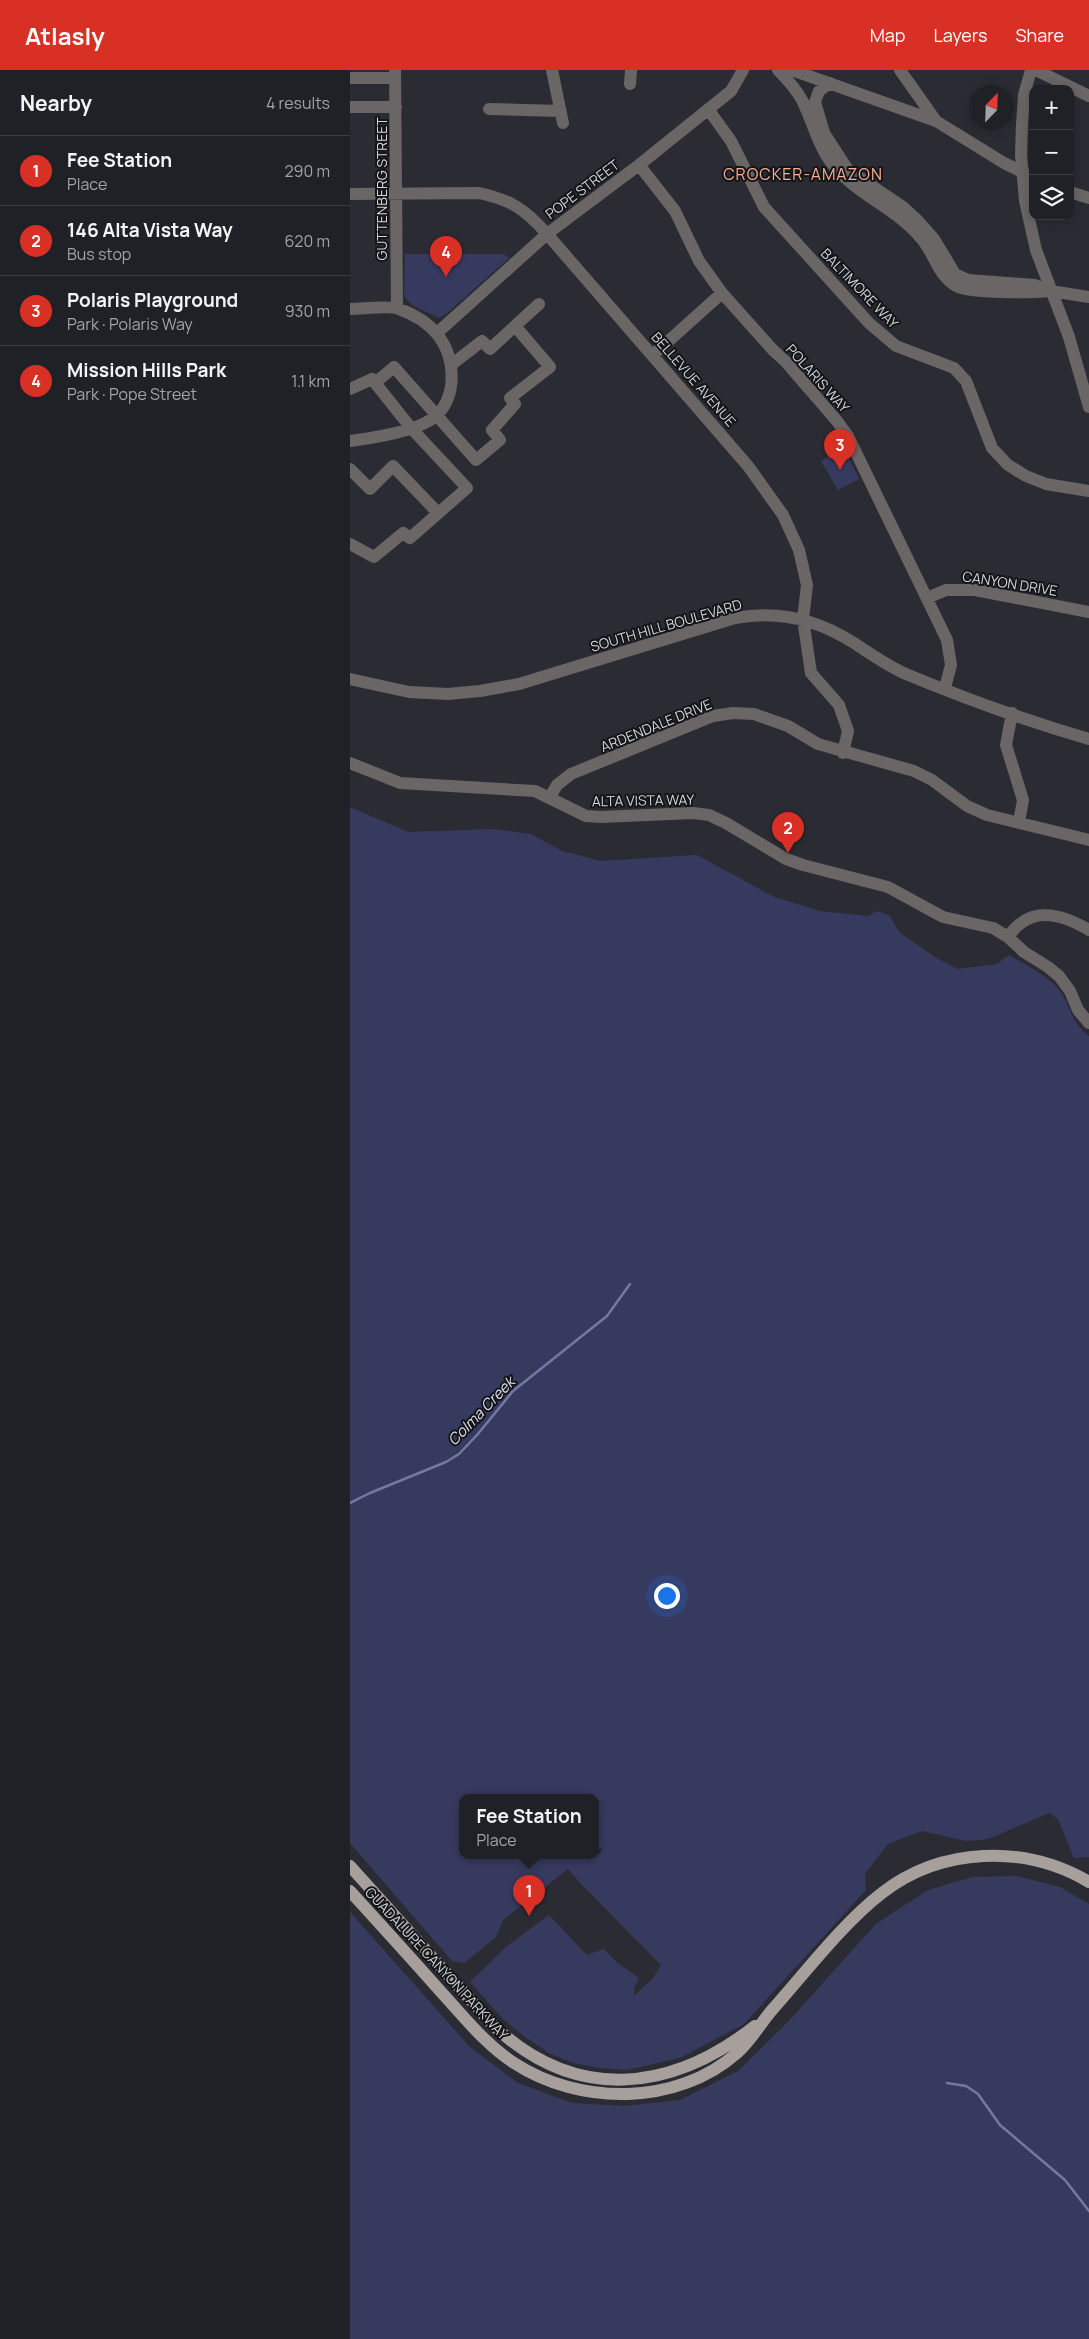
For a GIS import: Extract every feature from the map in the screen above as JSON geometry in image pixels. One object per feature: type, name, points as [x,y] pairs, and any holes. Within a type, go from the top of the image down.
[{"type":"main road","name":"GUADALUPE CANYON PARKWAY","points":[[350,1891],[498,2052],[521,2068],[546,2080],[592,2092],[625,2094],[673,2086],[716,2068],[745,2046],[767,2016],[867,1906],[887,1889],[918,1871],[944,1862],[970,1857],[1006,1856],[1050,1864],[1089,1882]]},
{"type":"main road","name":"GUADALUPE CANYON PARKWAY","points":[[350,1866],[507,2038],[529,2053],[552,2065],[592,2076],[626,2079],[664,2074],[697,2063],[736,2040],[767,2016]]},
{"type":"street","points":[[489,108],[561,117],[552,70]]},
{"type":"street","points":[[630,84],[631,70]]},
{"type":"street","name":"POPE STREET","points":[[437,333],[547,234],[639,165],[731,91],[743,70]]},
{"type":"street","points":[[778,70],[802,100],[826,156],[841,176],[862,194],[902,219],[920,236],[933,254],[940,272],[948,281],[960,288],[1032,294],[1051,291]]},
{"type":"street","points":[[792,70],[936,122],[986,153],[1027,174]]},
{"type":"street","points":[[900,70],[936,122]]},
{"type":"street","points":[[1031,70],[1026,85],[1023,110],[1031,233],[1074,352],[1089,407]]},
{"type":"street","points":[[1036,70],[1089,96]]},
{"type":"street","points":[[352,78],[395,74]]},
{"type":"street","name":"GUTTENBERG STREET","points":[[395,74],[398,308]]},
{"type":"street","points":[[830,83],[819,91],[815,102],[824,133],[848,170],[903,207],[918,221],[934,239],[955,274],[968,280],[1035,284],[1051,291],[1089,297]]},
{"type":"street","points":[[350,107],[396,107]]},
{"type":"street","name":"BALTIMORE WAY","points":[[708,109],[730,141],[764,207],[869,323],[896,346],[954,368],[966,381],[992,448],[1008,465],[1026,476],[1046,484],[1087,488]]},
{"type":"street","name":"POLARIS WAY","points":[[639,165],[675,212],[699,261],[722,293],[773,350],[786,361],[848,436],[943,629],[950,652],[951,665],[945,688]]},
{"type":"street","name":"BELLEVUE AVENUE","points":[[350,194],[479,193],[515,204],[530,215],[547,234],[748,466],[783,515],[799,550],[808,585],[803,619],[811,673],[839,705],[848,731],[844,752]]},
{"type":"street","points":[[1074,193],[1089,198]]},
{"type":"street","points":[[653,355],[722,293]]},
{"type":"street","points":[[451,365],[482,341],[490,349],[539,304]]},
{"type":"street","points":[[350,309],[398,308],[421,319],[437,333],[447,349],[452,381],[448,398],[436,416],[426,422],[411,428],[350,441]]},
{"type":"street","points":[[375,383],[394,366],[476,460],[500,440],[492,430],[515,404],[510,398],[550,367],[515,326]]},
{"type":"street","points":[[350,389],[372,379],[411,428],[467,488],[410,538],[404,533],[374,557],[350,544]]},
{"type":"street","points":[[350,469],[370,489],[393,466],[438,512]]},
{"type":"street","name":"CANYON DRIVE","points":[[927,598],[946,590],[959,589],[1030,600],[1089,612]]},
{"type":"street","name":"SOUTH HILL BOULEVARD","points":[[350,680],[410,692],[448,694],[480,691],[519,684],[735,618],[770,614],[803,619],[838,633],[905,673],[1012,714],[1089,739]]},
{"type":"street","name":"ARDENDALE DRIVE","points":[[550,797],[557,784],[571,774],[723,714],[743,713],[764,717],[788,726],[818,744],[914,771],[932,780],[958,801],[977,811],[1089,840]]},
{"type":"street","points":[[1012,714],[1006,745],[1023,800],[1019,822]]},
{"type":"street","name":"ALTA VISTA WAY","points":[[350,764],[400,783],[535,791],[586,816],[693,813],[709,815],[726,823],[780,856],[802,865],[888,887],[943,917],[993,928],[1008,937],[1024,952],[1059,976],[1078,1010],[1089,1023]]},
{"type":"street","points":[[1008,937],[1016,926],[1026,919],[1046,915],[1062,918],[1089,930]]},
{"type":"shaded area","points":[[405,254],[504,254],[509,258],[446,314],[439,318],[412,305],[404,296]]},
{"type":"shaded area","points":[[844,448],[859,479],[838,490],[821,461]]},
{"type":"shaded area","points":[[350,807],[408,832],[494,829],[531,834],[562,851],[601,861],[697,855],[774,897],[820,911],[868,916],[877,911],[889,915],[900,933],[938,959],[958,969],[997,964],[1009,955],[1055,985],[1064,997],[1078,1026],[1089,1036],[1089,1857],[1074,1858],[1058,1819],[1049,1813],[988,1839],[966,1841],[922,1831],[888,1844],[865,1874],[866,1890],[744,2024],[680,2058],[626,2070],[599,2068],[573,2063],[551,2054],[504,2020],[470,1982],[507,1946],[549,1915],[587,1955],[604,1949],[616,1962],[639,1978],[634,1988],[634,1996],[653,1978],[661,1965],[568,1869],[503,1920],[496,1937],[464,1963],[452,1961],[350,1843]]},
{"type":"shaded area","points":[[1017,1876],[1060,1887],[1089,1904],[1089,2339],[350,2339],[350,1912],[469,2046],[518,2083],[572,2103],[624,2106],[680,2100],[738,2071],[787,2023],[876,1924],[928,1890],[973,1877]]},
{"type":"waterway","name":"Colma Creek","points":[[350,1503],[446,1462],[459,1454],[513,1391],[607,1316],[630,1284]]},
{"type":"waterway","points":[[947,2083],[966,2086],[978,2094],[1000,2125],[1065,2180],[1089,2211]]},
{"type":"place","name":"Mission Hills Park","points":[[446,277]]},
{"type":"place","name":"Polaris Playground","points":[[840,470]]},
{"type":"place","name":"146 Alta Vista Way","points":[[788,853]]},
{"type":"place","name":"Fee Station","points":[[529,1916]]},
{"type":"district","name":"CROCKER-AMAZON","points":[[803,174]]}]
